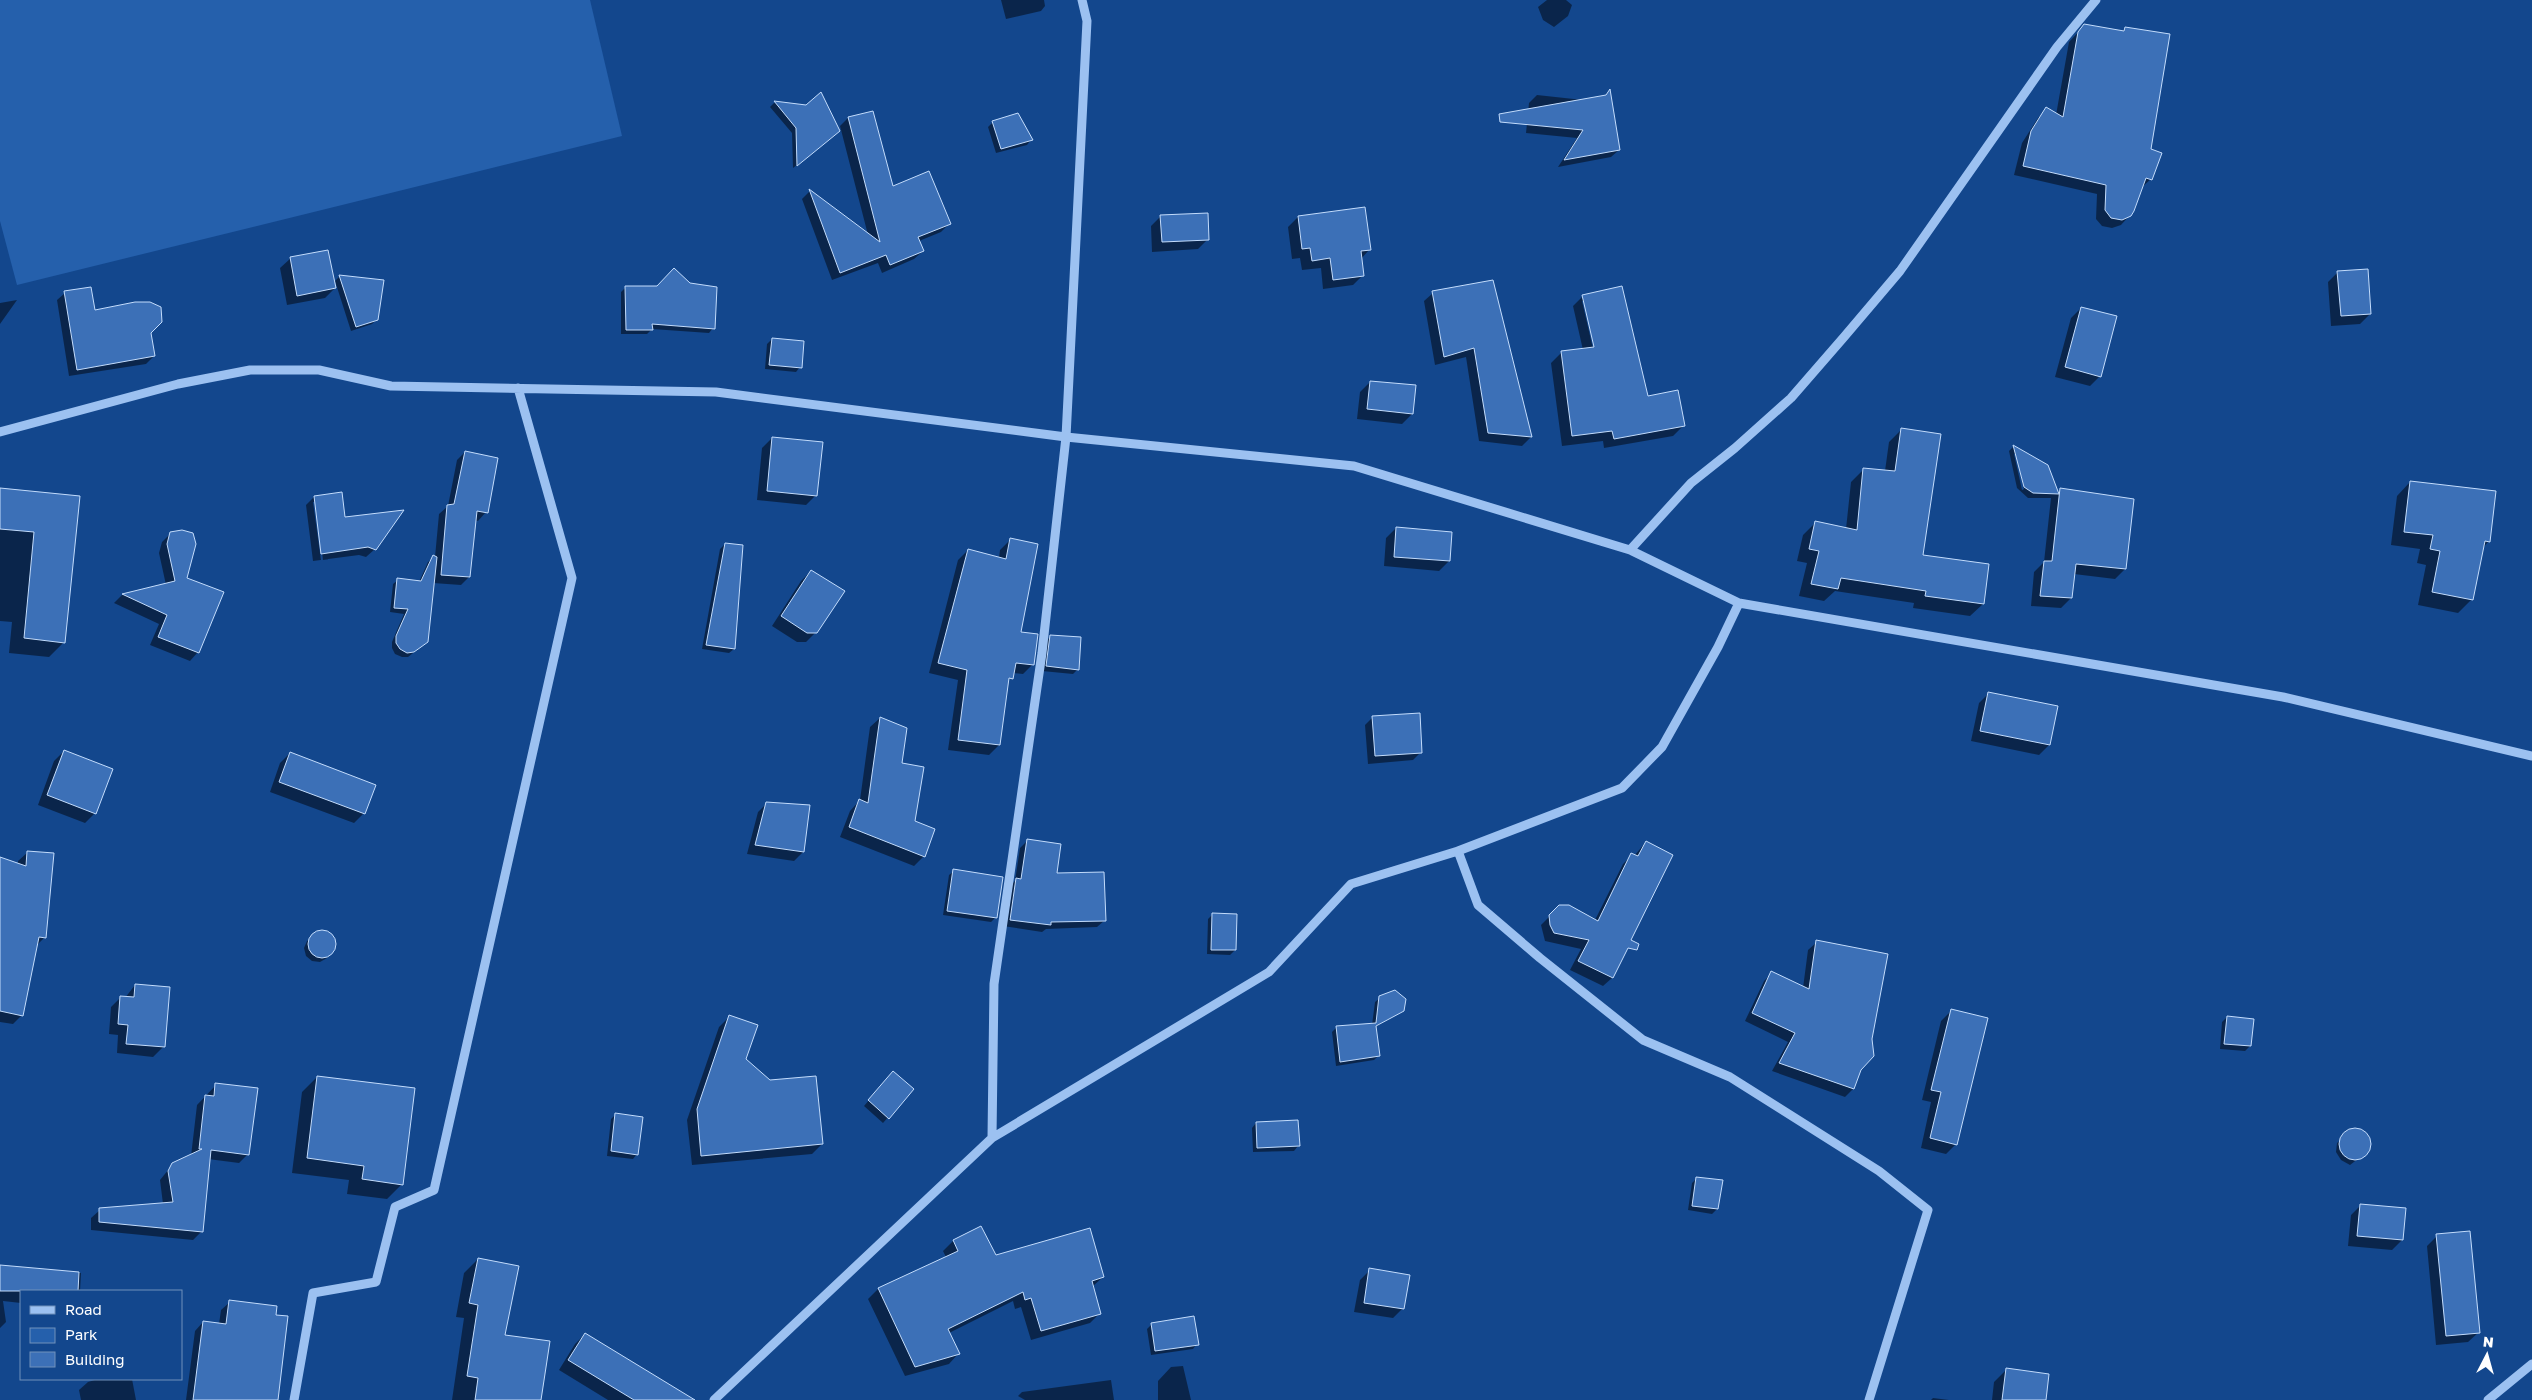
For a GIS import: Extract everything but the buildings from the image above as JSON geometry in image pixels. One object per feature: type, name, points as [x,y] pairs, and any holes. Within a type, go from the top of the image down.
[{"type":"street","points":[[992,1138],[994,984],[1042,653],[1066,437],[1087,21],[1082,0]]},
{"type":"street","points":[[1630,550],[1691,483],[1735,448],[1791,398],[1844,338],[1900,271],[2057,47],[2096,0]]},
{"type":"street","points":[[0,432],[178,384],[250,370],[319,370],[391,386],[716,392],[1066,437],[1354,466],[1630,550],[1739,603],[2283,697],[2532,756]]},
{"type":"street","points":[[294,1400],[313,1293],[376,1282],[395,1207],[434,1190],[572,578],[518,388]]},
{"type":"street","points":[[714,1400],[992,1138],[1269,972],[1351,884],[1458,851],[1622,788],[1662,747],[1718,647],[1739,603]]},
{"type":"street","points":[[1458,851],[1478,905],[1540,958],[1643,1040],[1730,1077],[1879,1171],[1928,1210],[1869,1400]]},
{"type":"street","points":[[2488,1400],[2532,1364]]},
{"type":"green space","points":[[0,0],[590,0],[622,136],[17,285],[0,221]]}]
